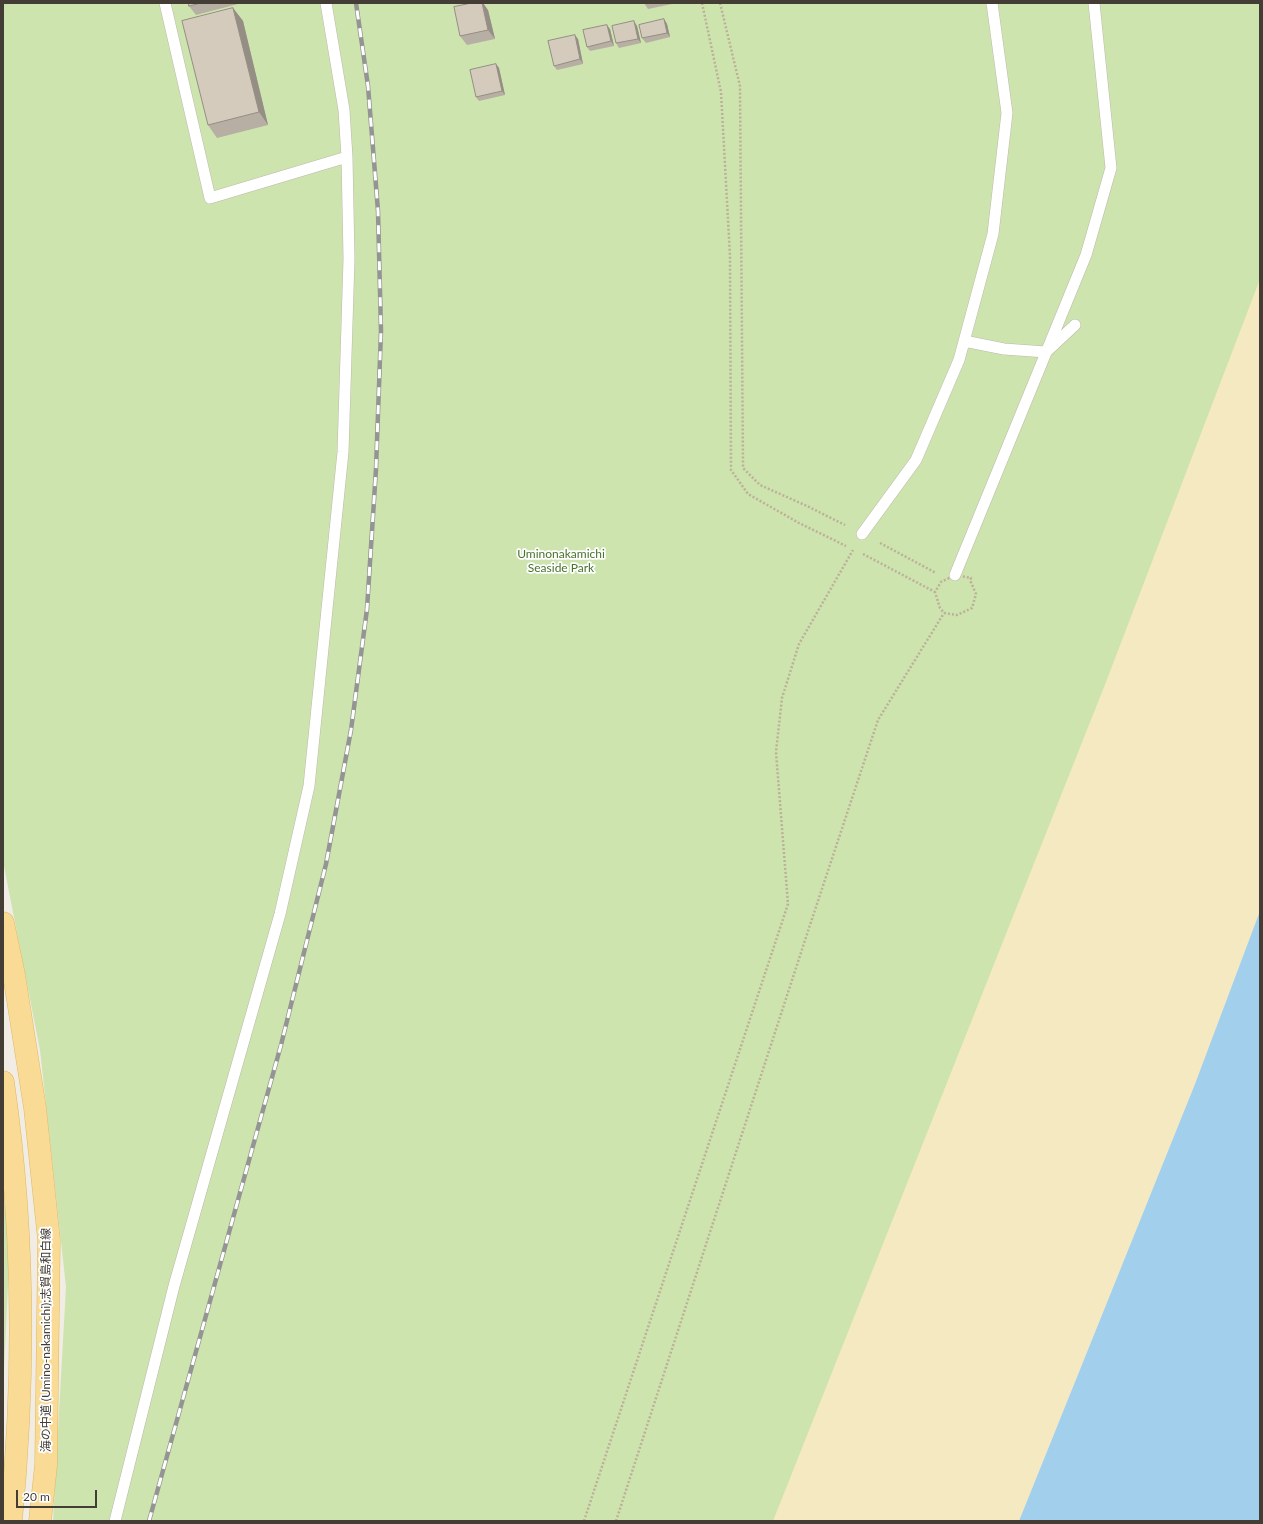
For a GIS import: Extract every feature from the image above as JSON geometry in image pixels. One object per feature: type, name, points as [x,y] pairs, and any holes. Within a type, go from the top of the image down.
[{"type":"main road","name":"海の中道 (Umino-nakamichi);志賀島和白線","points":[[3,923],[14,975],[35,1108],[49,1240],[46,1465],[40,1521]]},
{"type":"main road","points":[[3,1082],[8,1113],[18,1247],[20,1353],[17,1462],[12,1521]]},
{"type":"lane","points":[[164,3],[210,198],[347,158]]},
{"type":"lane","points":[[115,1521],[174,1286],[280,914],[309,786],[343,452],[349,259],[347,158],[344,110],[326,3]]},
{"type":"lane","points":[[862,534],[916,460],[959,360],[993,234],[1007,113],[992,3]]},
{"type":"lane","points":[[955,575],[1086,255],[1111,168],[1094,3]]},
{"type":"lane","points":[[964,341],[1004,349],[1046,352],[1075,325]]},
{"type":"path","points":[[702,3],[721,92],[730,256],[731,470],[748,494],[799,523],[854,549],[936,592]]},
{"type":"path","points":[[720,3],[740,86],[743,468],[760,485],[807,506],[939,574]]},
{"type":"path","points":[[584,1521],[788,904],[776,752],[782,698],[799,644],[862,534]]},
{"type":"path","points":[[616,1521],[811,920],[878,720],[944,613]]},
{"type":"green space","name":"Uminonakamichi Seaside Park","points":[[3,3],[1260,3],[1260,298],[787,1521],[53,1521],[66,1287],[40,1050],[3,861]]},
{"type":"green space","points":[[3,1193],[10,1242],[3,1391]]},
{"type":"sand","points":[[1260,279],[1260,911],[1195,1084],[1019,1521],[773,1521],[1106,682]]},
{"type":"water","points":[[1260,911],[1260,1521],[1019,1521],[1195,1084]]},
{"type":"building","points":[[189,3],[201,3],[189,6]]},
{"type":"building","points":[[472,3],[482,3],[488,30],[460,36],[454,7]]},
{"type":"building","points":[[233,8],[259,112],[208,125],[182,21]]},
{"type":"building","points":[[664,19],[667,33],[642,38],[639,25]]},
{"type":"building","points":[[634,21],[638,39],[616,43],[612,26]]},
{"type":"building","points":[[607,25],[611,41],[587,47],[583,30]]},
{"type":"building","points":[[575,35],[580,59],[554,66],[548,41]]},
{"type":"building","points":[[496,64],[502,91],[476,97],[470,70]]},
{"type":"railway","points":[[149,1521],[281,1045],[326,864],[351,730],[367,609],[376,469],[381,331],[378,211],[368,86],[356,3]]}]
